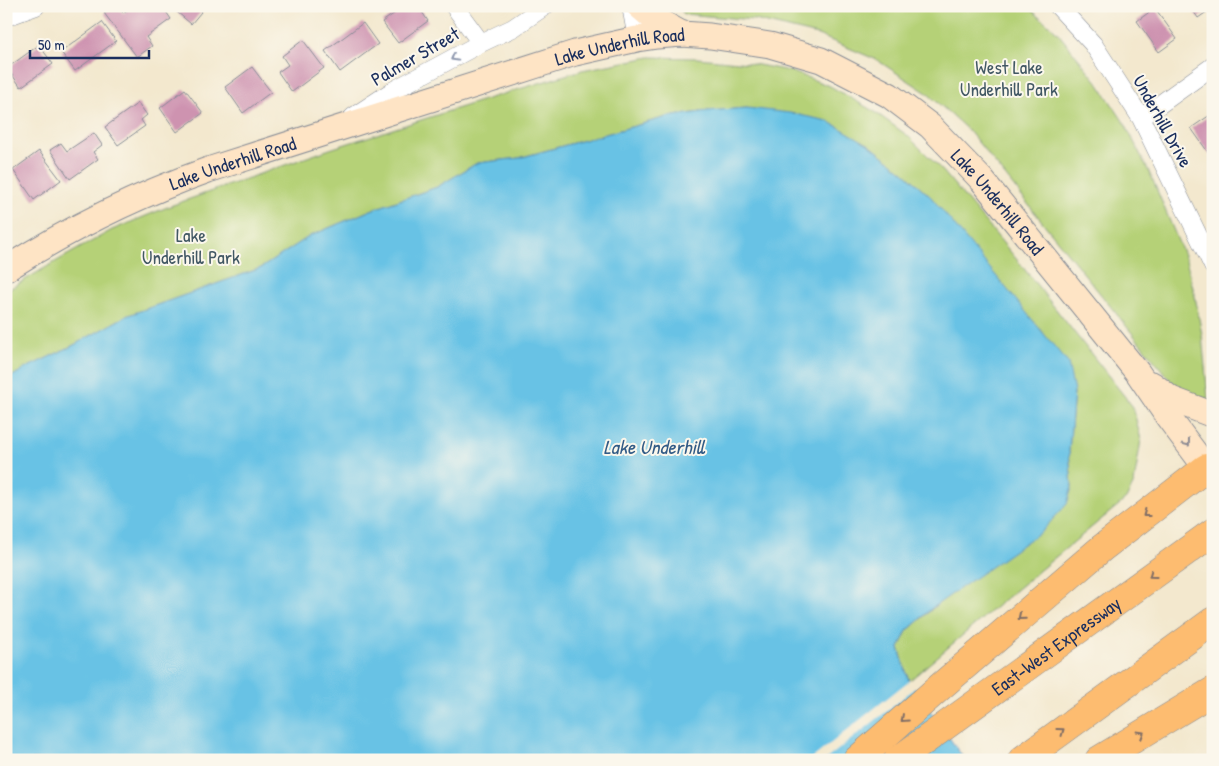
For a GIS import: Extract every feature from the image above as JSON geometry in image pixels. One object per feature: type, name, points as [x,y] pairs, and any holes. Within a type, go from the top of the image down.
[{"type":"highway","points":[[858,760],[940,686],[1102,548],[1211,469]]},
{"type":"highway","name":"East-West Expressway","points":[[898,760],[1209,534]]},
{"type":"highway","points":[[1022,760],[1213,622]]},
{"type":"highway","points":[[1099,760],[1213,691]]},
{"type":"main road","points":[[639,6],[653,18],[682,34]]},
{"type":"main road","name":"Lake Underhill Road","points":[[6,269],[83,223],[164,185],[576,53],[637,39],[682,34],[770,45],[812,57],[869,83],[909,109],[930,126],[972,168],[1138,373],[1168,417],[1211,469]]},
{"type":"main road","name":"Lake Underhill Road","points":[[1138,373],[1171,399],[1213,415]]},
{"type":"street","points":[[6,17],[36,6]]},
{"type":"street","points":[[454,6],[481,43]]},
{"type":"street","name":"Palmer Street","points":[[333,130],[394,90],[513,28],[545,6]]},
{"type":"street","points":[[631,6],[637,39]]},
{"type":"street","name":"Underhill Drive","points":[[1058,6],[1092,44],[1141,118],[1213,266]]},
{"type":"street","points":[[1141,118],[1213,66]]},
{"type":"green space","name":"West Lake Underhill Park","points":[[678,6],[1027,6],[1057,32],[1098,83],[1125,124],[1152,178],[1186,260],[1202,335],[1208,399],[1189,393],[1173,384],[969,131],[927,93],[877,60],[818,35],[755,20],[684,14]]},
{"type":"green space","name":"Lake Underhill Park","points":[[650,57],[698,58],[748,63],[790,71],[830,86],[875,112],[908,136],[942,170],[1018,261],[1133,407],[1141,440],[1134,483],[1126,499],[909,681],[899,648],[907,631],[1072,487],[1069,451],[1074,392],[931,197],[905,173],[868,144],[747,108],[667,117],[519,158],[477,163],[437,187],[371,210],[310,236],[261,268],[126,316],[6,380],[6,291],[112,230],[170,206],[330,149],[582,70]]},
{"type":"water","name":"Lake Underhill","points":[[747,108],[790,113],[828,121],[868,144],[905,173],[931,197],[1068,363],[1074,392],[1069,451],[1072,487],[1067,504],[1042,531],[932,608],[907,631],[899,648],[909,681],[965,760],[6,760],[6,380],[126,316],[261,268],[310,236],[371,210],[437,187],[477,163],[519,158],[667,117]]},
{"type":"pier","points":[[911,679],[916,687],[887,711],[825,760],[810,760]]},
{"type":"building","points":[[113,6],[118,6],[123,13],[133,6],[162,6],[171,19],[146,37],[152,46],[137,57],[104,13]]},
{"type":"building","points":[[170,6],[206,6],[191,24]]},
{"type":"building","points":[[389,6],[418,6],[428,21],[398,43],[382,22],[395,13]]},
{"type":"building","points":[[1190,6],[1213,6],[1213,12],[1211,9],[1198,18]]},
{"type":"building","points":[[1155,8],[1177,39],[1159,52],[1137,21]]},
{"type":"building","points":[[102,22],[116,41],[75,71],[61,52]]},
{"type":"building","points":[[363,23],[378,44],[340,72],[325,51]]},
{"type":"building","points":[[303,40],[324,68],[292,92],[278,72],[288,65],[282,56]]},
{"type":"building","points":[[39,45],[53,64],[21,87],[7,68]]},
{"type":"building","points":[[252,67],[271,92],[243,113],[225,87]]},
{"type":"building","points":[[185,89],[203,113],[177,132],[160,108]]},
{"type":"building","points":[[138,103],[147,115],[141,120],[145,126],[118,145],[105,127]]},
{"type":"building","points":[[1213,113],[1213,154],[1210,155],[1191,128]]},
{"type":"building","points":[[94,133],[102,145],[93,152],[98,159],[70,179],[50,150],[61,143],[67,151]]},
{"type":"building","points":[[39,151],[61,180],[34,200],[13,170]]}]
